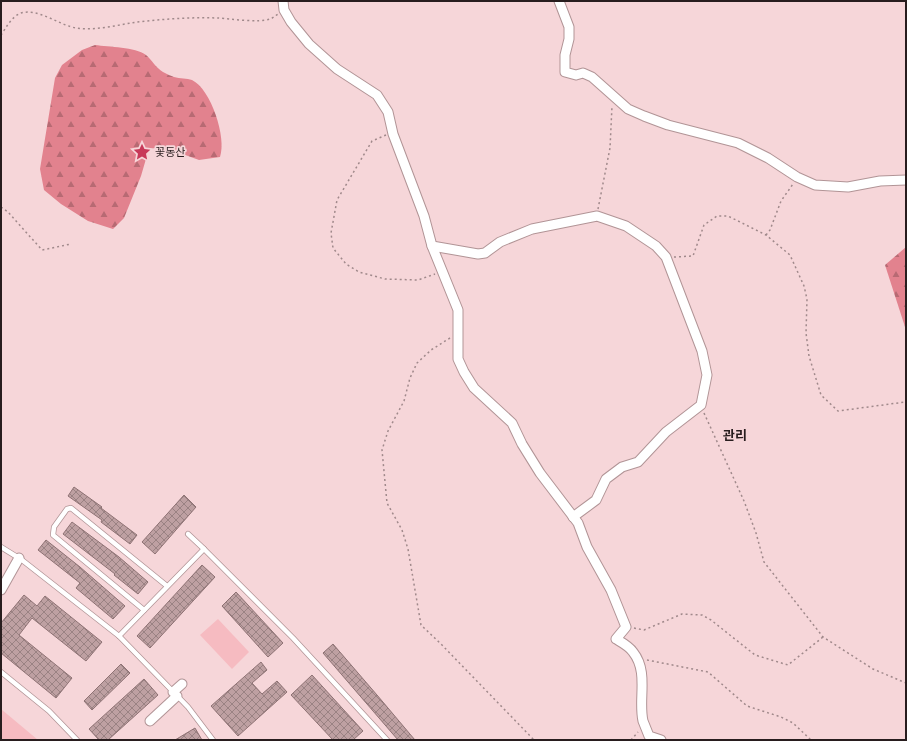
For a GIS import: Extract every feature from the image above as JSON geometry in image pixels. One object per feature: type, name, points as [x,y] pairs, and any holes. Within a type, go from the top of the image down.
[{"type":"street","points":[[559,1],[570,27],[565,55],[565,72],[576,75],[583,73],[592,77],[628,109],[668,125],[738,143],[768,158],[797,177],[815,185],[848,187],[880,181],[906,180]]},
{"type":"street","points":[[284,5],[296,28],[309,44],[337,69],[377,95],[388,112],[393,134],[424,216],[432,246],[458,310],[458,360],[474,388],[512,422],[522,444],[540,473],[578,523],[587,547],[612,590],[626,627],[616,638],[632,651],[638,660],[643,682],[643,721],[649,736],[661,740]]},
{"type":"street","points":[[432,246],[478,254],[484,253],[500,242],[532,229],[597,216],[626,226],[656,246],[666,257],[702,351],[707,375],[701,406],[666,432],[638,462],[622,467],[606,479],[596,500],[573,517]]},
{"type":"street","points":[[1,589],[19,558]]},
{"type":"street","points":[[150,720],[175,694],[182,684]]},
{"type":"lane","points":[[144,610],[53,535],[54,527],[67,509],[71,508],[167,586]]},
{"type":"lane","points":[[188,534],[294,638],[387,740]]},
{"type":"lane","points":[[1,547],[19,558],[119,636],[188,707],[213,740]]},
{"type":"lane","points":[[119,636],[204,549]]},
{"type":"lane","points":[[1,672],[49,711],[77,740]]},
{"type":"path","points":[[1,35],[11,21],[20,14],[31,12],[76,28],[97,28],[178,18],[205,17],[254,20],[270,19],[284,5]]},
{"type":"path","points":[[597,216],[610,148],[612,96]]},
{"type":"path","points":[[393,134],[372,141],[337,200],[331,233],[333,248],[346,264],[360,272],[385,279],[418,280],[442,271]]},
{"type":"path","points":[[766,235],[770,230],[781,201],[797,177]]},
{"type":"path","points":[[1,207],[8,212],[42,250],[70,244]]},
{"type":"path","points":[[666,257],[693,256],[704,224],[717,216],[728,216],[766,235],[790,255],[804,286],[807,299],[806,333],[808,348],[821,395],[838,411],[905,402]]},
{"type":"path","points":[[459,333],[421,358],[410,378],[404,401],[388,431],[382,450],[387,503],[402,530],[408,549],[421,625],[534,740]]},
{"type":"path","points":[[701,406],[744,501],[756,533],[764,562],[823,637],[873,669],[906,683]]},
{"type":"path","points":[[626,627],[644,630],[682,614],[702,615],[711,620],[755,655],[788,665],[823,637]]},
{"type":"path","points":[[638,660],[708,672],[747,706],[781,717],[793,723],[811,740]]},
{"type":"green space","points":[[95,45],[141,52],[163,72],[174,77],[192,80],[199,85],[211,103],[216,115],[221,138],[222,149],[220,157],[199,160],[177,152],[156,147],[148,152],[141,176],[124,218],[113,229],[88,221],[61,204],[44,190],[40,169],[55,78],[62,65],[82,50]]},
{"type":"green space","points":[[906,247],[906,330],[885,265]]},
{"type":"shaded area","points":[[218,619],[249,652],[232,669],[200,635]]},
{"type":"shaded area","points":[[1,709],[38,740],[1,740]]},
{"type":"building","points":[[74,487],[137,535],[130,544],[101,522],[102,520],[68,496]]},
{"type":"building","points":[[184,495],[196,507],[155,554],[142,542]]},
{"type":"building","points":[[72,522],[119,557],[148,582],[138,594],[114,575],[115,574],[63,534]]},
{"type":"building","points":[[46,540],[125,606],[113,619],[76,588],[80,583],[38,550]]},
{"type":"building","points":[[202,565],[215,577],[150,648],[137,636]]},
{"type":"building","points":[[236,592],[283,643],[268,657],[222,606]]},
{"type":"building","points":[[24,595],[37,606],[45,596],[102,642],[86,661],[32,618],[19,635],[72,678],[56,698],[1,653],[1,623]]},
{"type":"building","points":[[333,644],[415,740],[398,740],[323,653]]},
{"type":"building","points":[[261,662],[267,670],[252,683],[262,694],[277,681],[287,692],[238,736],[211,706]]},
{"type":"building","points":[[121,664],[130,673],[92,710],[84,701]]},
{"type":"building","points":[[312,675],[363,731],[353,740],[333,740],[291,695]]},
{"type":"building","points":[[144,679],[158,695],[108,740],[99,740],[89,729]]},
{"type":"building","points":[[195,728],[202,740],[175,740]]},
{"type":"place","name":"꽃동산","points":[[142,152]]},
{"type":"district","name":"관리","points":[[735,435]]}]
